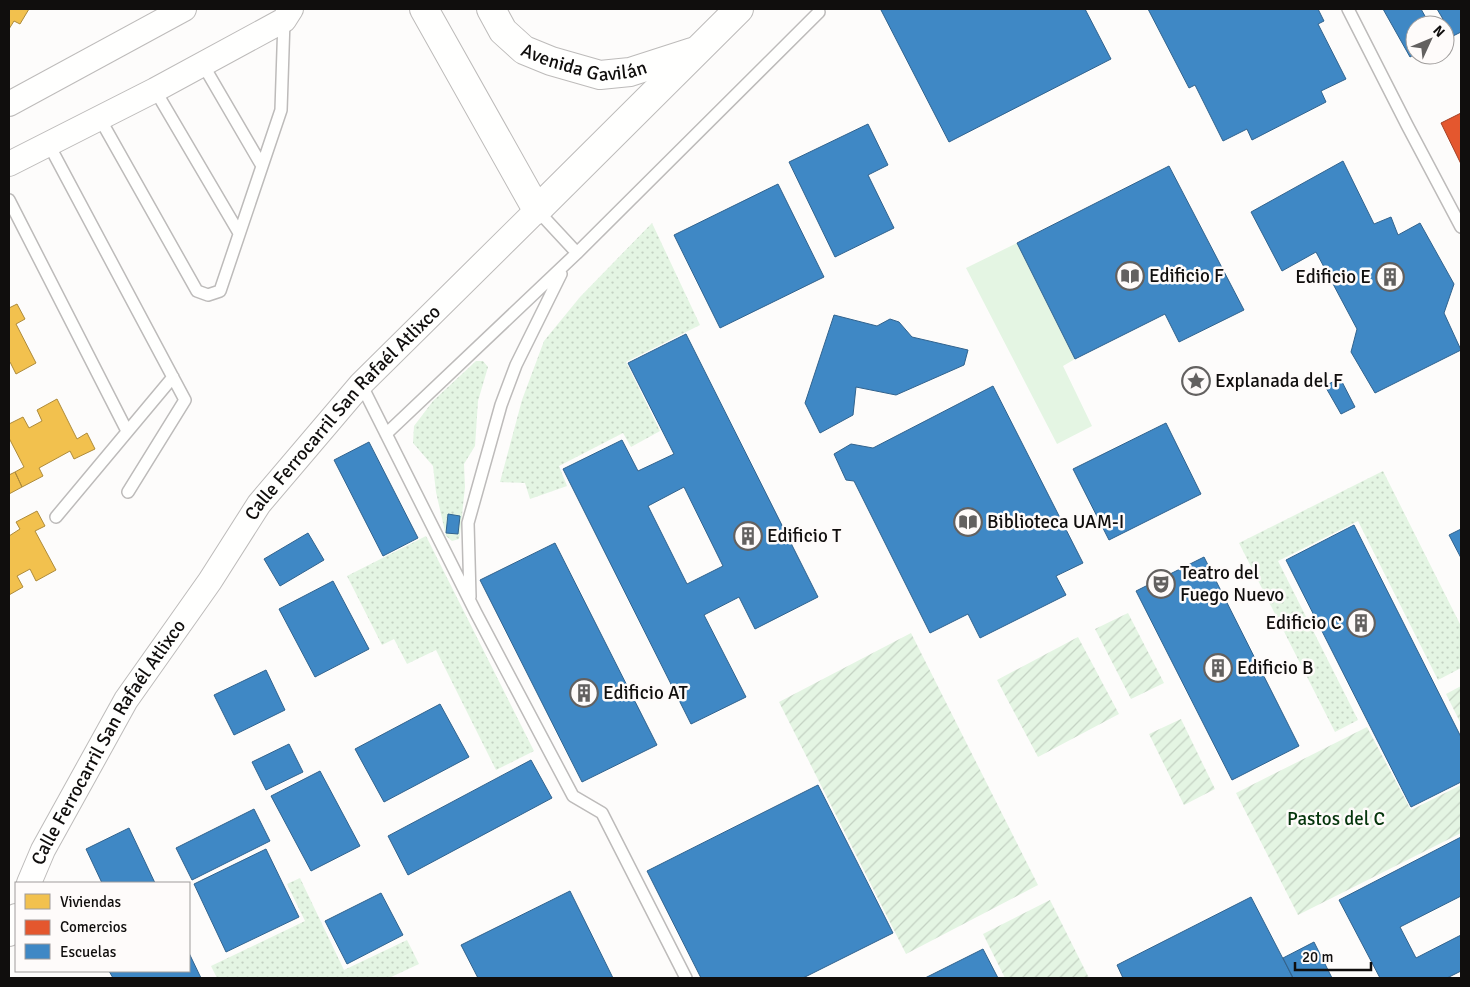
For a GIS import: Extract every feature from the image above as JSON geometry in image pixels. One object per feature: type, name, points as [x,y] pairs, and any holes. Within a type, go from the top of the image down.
[{"type":"main road","points":[[424,9],[537,210]]},
{"type":"main road","name":"Avenida Gavilán","points":[[491,9],[503,31],[524,50],[551,61],[600,75],[630,72],[696,51]]},
{"type":"main road","name":"Calle Ferrocarril San Rafaél Atlixco","points":[[537,210],[739,9]]},
{"type":"street","points":[[9,104],[184,9]]},
{"type":"street","points":[[9,164],[155,90],[288,15]]},
{"type":"street","name":"Calle Ferrocarril San Rafaél Atlixco","points":[[29,882],[43,850],[126,700],[210,581],[259,504],[361,384],[537,210]]},
{"type":"street","points":[[9,934],[15,919]]},
{"type":"lane","points":[[1348,9],[1461,227]]},
{"type":"lane","points":[[386,434],[578,253],[819,12]]},
{"type":"lane","points":[[99,117],[197,291],[208,295],[220,291],[281,110],[288,15]]},
{"type":"lane","points":[[202,63],[262,166]]},
{"type":"lane","points":[[155,90],[239,233]]},
{"type":"lane","points":[[48,143],[185,400],[128,492]]},
{"type":"lane","points":[[9,200],[127,431]]},
{"type":"lane","points":[[537,210],[578,253]]},
{"type":"lane","points":[[471,602],[468,523],[501,405],[516,364],[564,266]]},
{"type":"lane","points":[[56,517],[173,377]]},
{"type":"lane","points":[[361,384],[471,602],[573,796],[602,813],[686,978]]},
{"type":"green space","points":[[652,223],[700,325],[626,362],[660,431],[631,447],[623,433],[559,466],[567,486],[530,499],[525,483],[500,482],[522,400],[544,341],[580,297]]},
{"type":"green space","points":[[1017,243],[1075,359],[1063,366],[1092,426],[1057,444],[966,268]]},
{"type":"green space","points":[[476,361],[483,361],[488,367],[478,401],[475,446],[464,464],[465,487],[459,539],[452,541],[446,536],[436,492],[433,466],[413,443],[414,426],[433,401]]},
{"type":"green space","points":[[1383,471],[1461,626],[1461,668],[1438,680],[1358,521],[1278,561],[1358,720],[1335,732],[1239,543]]},
{"type":"green space","points":[[426,536],[534,751],[496,770],[436,650],[407,664],[394,639],[382,645],[347,576]]},
{"type":"green space","points":[[1128,613],[1164,683],[1131,699],[1095,629]]},
{"type":"green space","points":[[911,633],[1038,885],[906,954],[779,702]]},
{"type":"green space","points":[[1078,637],[1119,714],[1038,757],[997,680]]},
{"type":"green space","points":[[1461,686],[1461,724],[1446,694]]},
{"type":"green space","points":[[1181,719],[1215,789],[1184,805],[1149,734]]},
{"type":"green space","name":"Pastos del C","points":[[1367,727],[1411,810],[1461,785],[1461,833],[1298,915],[1236,793]]},
{"type":"green space","points":[[300,878],[344,970],[407,940],[419,964],[389,978],[217,978],[211,966],[305,921],[287,884]]},
{"type":"green space","points":[[1050,900],[1089,978],[1005,978],[983,934]]},
{"type":"building: Viviendas","points":[[9,9],[29,9],[20,24],[14,21],[9,29]]},
{"type":"building: Viviendas","points":[[17,304],[25,319],[16,324],[36,363],[16,374],[9,363],[9,308]]},
{"type":"building: Viviendas","points":[[57,399],[77,439],[87,433],[95,449],[74,459],[70,451],[39,468],[43,476],[22,487],[15,472],[24,467],[9,438],[9,424],[23,417],[29,428],[42,421],[37,410]]},
{"type":"building: Viviendas","points":[[15,472],[22,487],[9,494],[9,475]]},
{"type":"building: Viviendas","points":[[37,511],[45,526],[35,531],[56,570],[36,581],[30,569],[17,576],[23,587],[9,595],[9,536],[20,529],[16,522]]},
{"type":"building: Comercios","points":[[1461,113],[1461,164],[1441,123]]},
{"type":"building: Escuelas","points":[[1085,9],[1111,59],[949,142],[881,10]]},
{"type":"building: Escuelas","points":[[1148,9],[1318,9],[1324,21],[1318,24],[1346,79],[1321,91],[1326,102],[1252,140],[1247,129],[1223,141],[1195,85],[1189,88]]},
{"type":"building: Escuelas","points":[[1383,9],[1421,9],[1424,15],[1405,15],[1405,48]]},
{"type":"building: Escuelas","points":[[1437,9],[1461,9],[1461,32],[1455,35],[1455,15],[1441,15]]},
{"type":"building: Escuelas","points":[[868,124],[888,165],[868,175],[894,228],[835,257],[789,162]]},
{"type":"building: Escuelas","name":"Edificio E","points":[[1343,161],[1374,224],[1391,217],[1398,235],[1420,223],[1454,284],[1444,313],[1461,350],[1375,393],[1351,352],[1357,329],[1316,252],[1282,271],[1251,212]]},
{"type":"building: Escuelas","name":"Edificio F","points":[[1169,166],[1244,310],[1179,342],[1165,314],[1075,359],[1017,243]]},
{"type":"building: Escuelas","points":[[778,184],[824,277],[720,328],[674,235]]},
{"type":"building: Escuelas","points":[[834,315],[877,326],[890,319],[899,322],[912,337],[968,350],[964,365],[896,395],[856,387],[853,415],[820,433],[805,403]]},
{"type":"building: Escuelas","name":"Edificio T","points":[[686,334],[818,597],[755,629],[739,597],[704,615],[746,697],[691,724],[563,469],[622,440],[638,471],[674,454],[628,363]],"holes":[[[684,487],[723,566],[687,584],[648,506]]]},
{"type":"building: Escuelas","points":[[1340,378],[1355,407],[1341,414],[1325,386]]},
{"type":"building: Escuelas","name":"Biblioteca UAM-I","points":[[993,386],[1083,563],[1056,576],[1066,595],[980,638],[968,614],[930,633],[854,481],[846,480],[834,454],[851,444],[873,448]]},
{"type":"building: Escuelas","points":[[1166,423],[1201,494],[1109,540],[1073,469]]},
{"type":"building: Escuelas","points":[[369,442],[418,538],[383,556],[334,460]]},
{"type":"building: Escuelas","points":[[448,514],[460,516],[458,534],[446,533]]},
{"type":"building: Escuelas","name":"Edificio C","points":[[1354,525],[1461,737],[1461,782],[1411,807],[1286,560]]},
{"type":"building: Escuelas","points":[[1461,529],[1461,558],[1449,535]]},
{"type":"building: Escuelas","points":[[308,533],[324,560],[280,586],[264,559]]},
{"type":"building: Escuelas","name":"Edificio AT","points":[[555,543],[657,745],[582,782],[480,580]]},
{"type":"building: Escuelas","name":"Edificio B","points":[[1204,557],[1299,746],[1232,780],[1136,591]]},
{"type":"building: Escuelas","points":[[333,581],[369,649],[315,677],[279,609]]},
{"type":"building: Escuelas","points":[[266,670],[285,710],[234,735],[214,695]]},
{"type":"building: Escuelas","points":[[440,704],[469,757],[384,802],[355,749]]},
{"type":"building: Escuelas","points":[[289,744],[303,772],[266,790],[252,762]]},
{"type":"building: Escuelas","points":[[531,760],[552,798],[408,875],[388,836]]},
{"type":"building: Escuelas","points":[[320,771],[360,846],[311,871],[271,796]]},
{"type":"building: Escuelas","points":[[818,785],[893,933],[803,978],[701,978],[647,871]]},
{"type":"building: Escuelas","points":[[254,809],[270,841],[192,880],[176,848]]},
{"type":"building: Escuelas","points":[[129,828],[155,882],[102,882],[86,849]]},
{"type":"building: Escuelas","points":[[1461,837],[1461,896],[1400,927],[1416,958],[1461,935],[1461,971],[1447,978],[1380,978],[1339,900]]},
{"type":"building: Escuelas","points":[[266,849],[299,917],[226,952],[194,884]]},
{"type":"building: Escuelas","points":[[570,891],[613,978],[478,978],[461,945]]},
{"type":"building: Escuelas","points":[[381,893],[403,935],[347,964],[325,921]]},
{"type":"building: Escuelas","points":[[1251,897],[1293,978],[1123,978],[1117,965]]},
{"type":"building: Escuelas","points":[[1314,942],[1332,978],[1293,978],[1283,958]]},
{"type":"building: Escuelas","points":[[983,949],[998,978],[925,978]]},
{"type":"building: Escuelas","points":[[190,955],[201,978],[113,978],[110,972],[190,972]]},
{"type":"place","name":"Edificio F","points":[[1130,276]]},
{"type":"place","name":"Edificio E","points":[[1390,277]]},
{"type":"place","name":"Explanada del F","points":[[1196,381]]},
{"type":"place","name":"Biblioteca UAM-I","points":[[968,522]]},
{"type":"place","name":"Edificio T","points":[[748,536]]},
{"type":"place","name":"Teatro del Fuego Nuevo","points":[[1161,584]]},
{"type":"place","name":"Edificio C","points":[[1361,623]]},
{"type":"place","name":"Edificio B","points":[[1218,668]]},
{"type":"place","name":"Edificio AT","points":[[584,693]]}]
